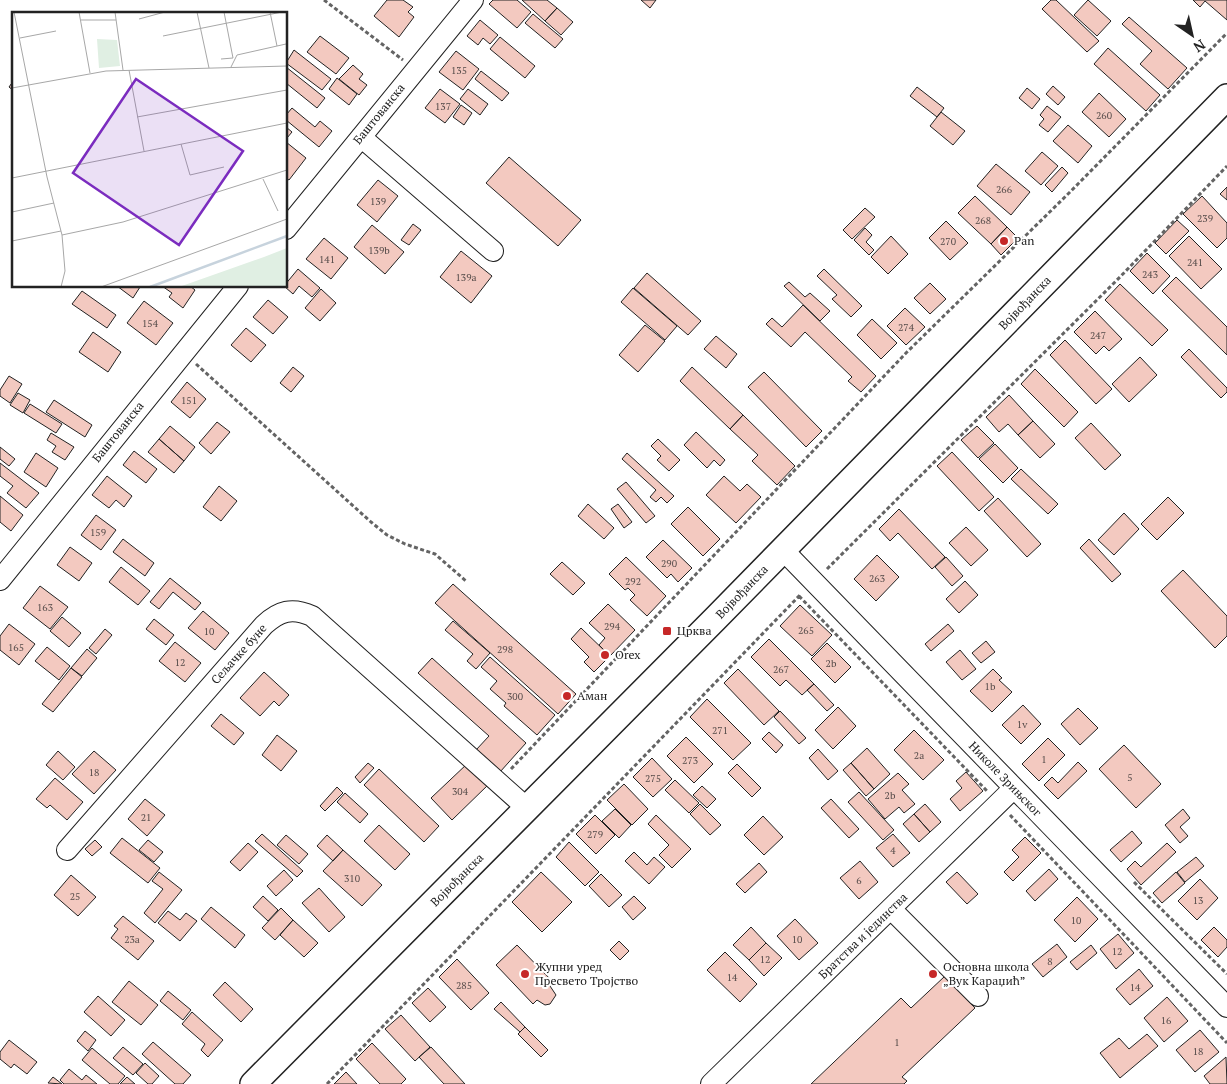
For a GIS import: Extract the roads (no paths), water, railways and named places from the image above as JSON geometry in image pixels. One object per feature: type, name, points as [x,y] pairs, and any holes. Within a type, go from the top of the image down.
[{"type":"main road","name":"Војвођанска","points":[[253,1084],[783,550],[1227,97]]},
{"type":"street","name":"Баштованска","points":[[288,227],[473,0]]},
{"type":"street","points":[[361,137],[493,251]]},
{"type":"street","name":"Баштованска","points":[[0,580],[236,288]]},
{"type":"street","name":"Николе Зрињског","points":[[783,550],[1227,1007]]},
{"type":"street","name":"Сељачке буне","points":[[67,850],[264,625],[272,617],[288,610],[312,616],[528,808]]},
{"type":"street","name":"Братства и јединства","points":[[711,1084],[1014,788]]},
{"type":"street","points":[[891,908],[978,996]]},
{"type":"place","name":"Pan","points":[[1004,241]]},
{"type":"place","name":"Црква","points":[[667,631]]},
{"type":"place","name":"Orex","points":[[605,655]]},
{"type":"place","name":"Аман","points":[[567,696]]},
{"type":"place","name":"Жупни уред Пресвето Тројство","points":[[525,974]]},
{"type":"place","name":"Основна школа „Вук Караџић”","points":[[933,974]]}]
